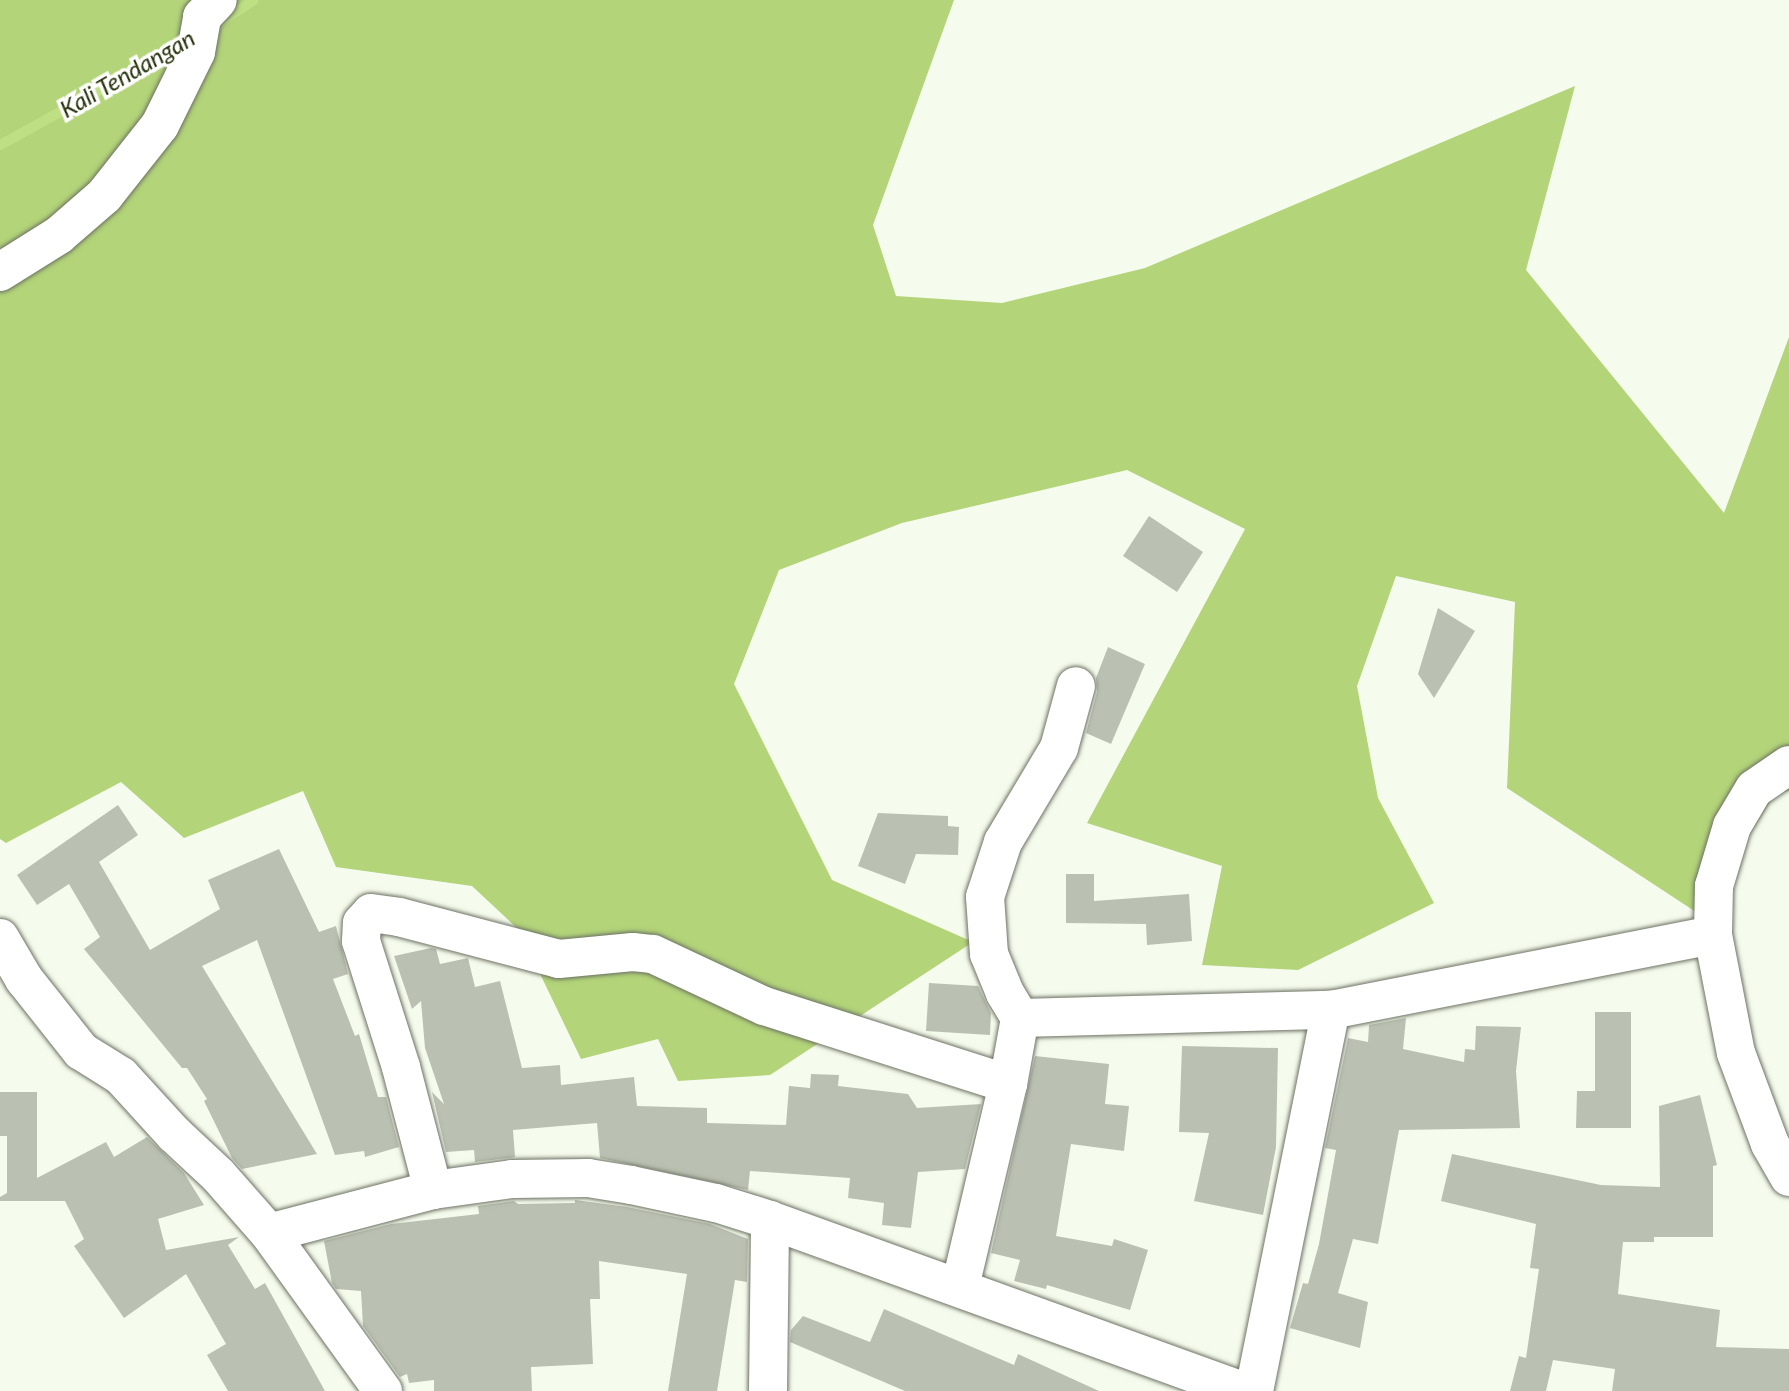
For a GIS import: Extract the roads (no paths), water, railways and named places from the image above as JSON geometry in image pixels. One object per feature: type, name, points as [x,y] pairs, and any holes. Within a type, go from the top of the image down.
[{"type":"street","points":[[0,272],[59,235],[104,196],[160,125],[205,23]]},
{"type":"street","points":[[960,1287],[1008,1084],[1020,1018],[1005,993],[989,954],[984,922],[985,897],[1003,842],[1059,748],[1076,686]]},
{"type":"street","points":[[1789,765],[1754,789],[1732,826],[1714,886],[1713,935],[1719,977],[1736,1053],[1770,1144],[1789,1177]]},
{"type":"street","points":[[433,1191],[401,1067],[361,941],[362,923],[371,913],[399,917],[559,959],[624,953],[653,954],[764,1006],[1008,1084]]},
{"type":"street","points":[[1020,1018],[1331,1010],[1713,935]]},
{"type":"street","points":[[0,938],[24,979],[81,1051],[121,1076],[174,1134],[218,1175],[269,1233],[383,1391]]},
{"type":"street","points":[[1254,1391],[1331,1010]]},
{"type":"street","points":[[269,1233],[433,1191],[512,1179],[588,1178],[716,1203],[770,1220],[1243,1391]]},
{"type":"street","points":[[768,1391],[770,1220]]},
{"type":"waterway","name":"Kali Tendangan","points":[[216,25],[254,0]]},
{"type":"waterway","name":"Kali Tendangan","points":[[0,145],[187,42]]}]
